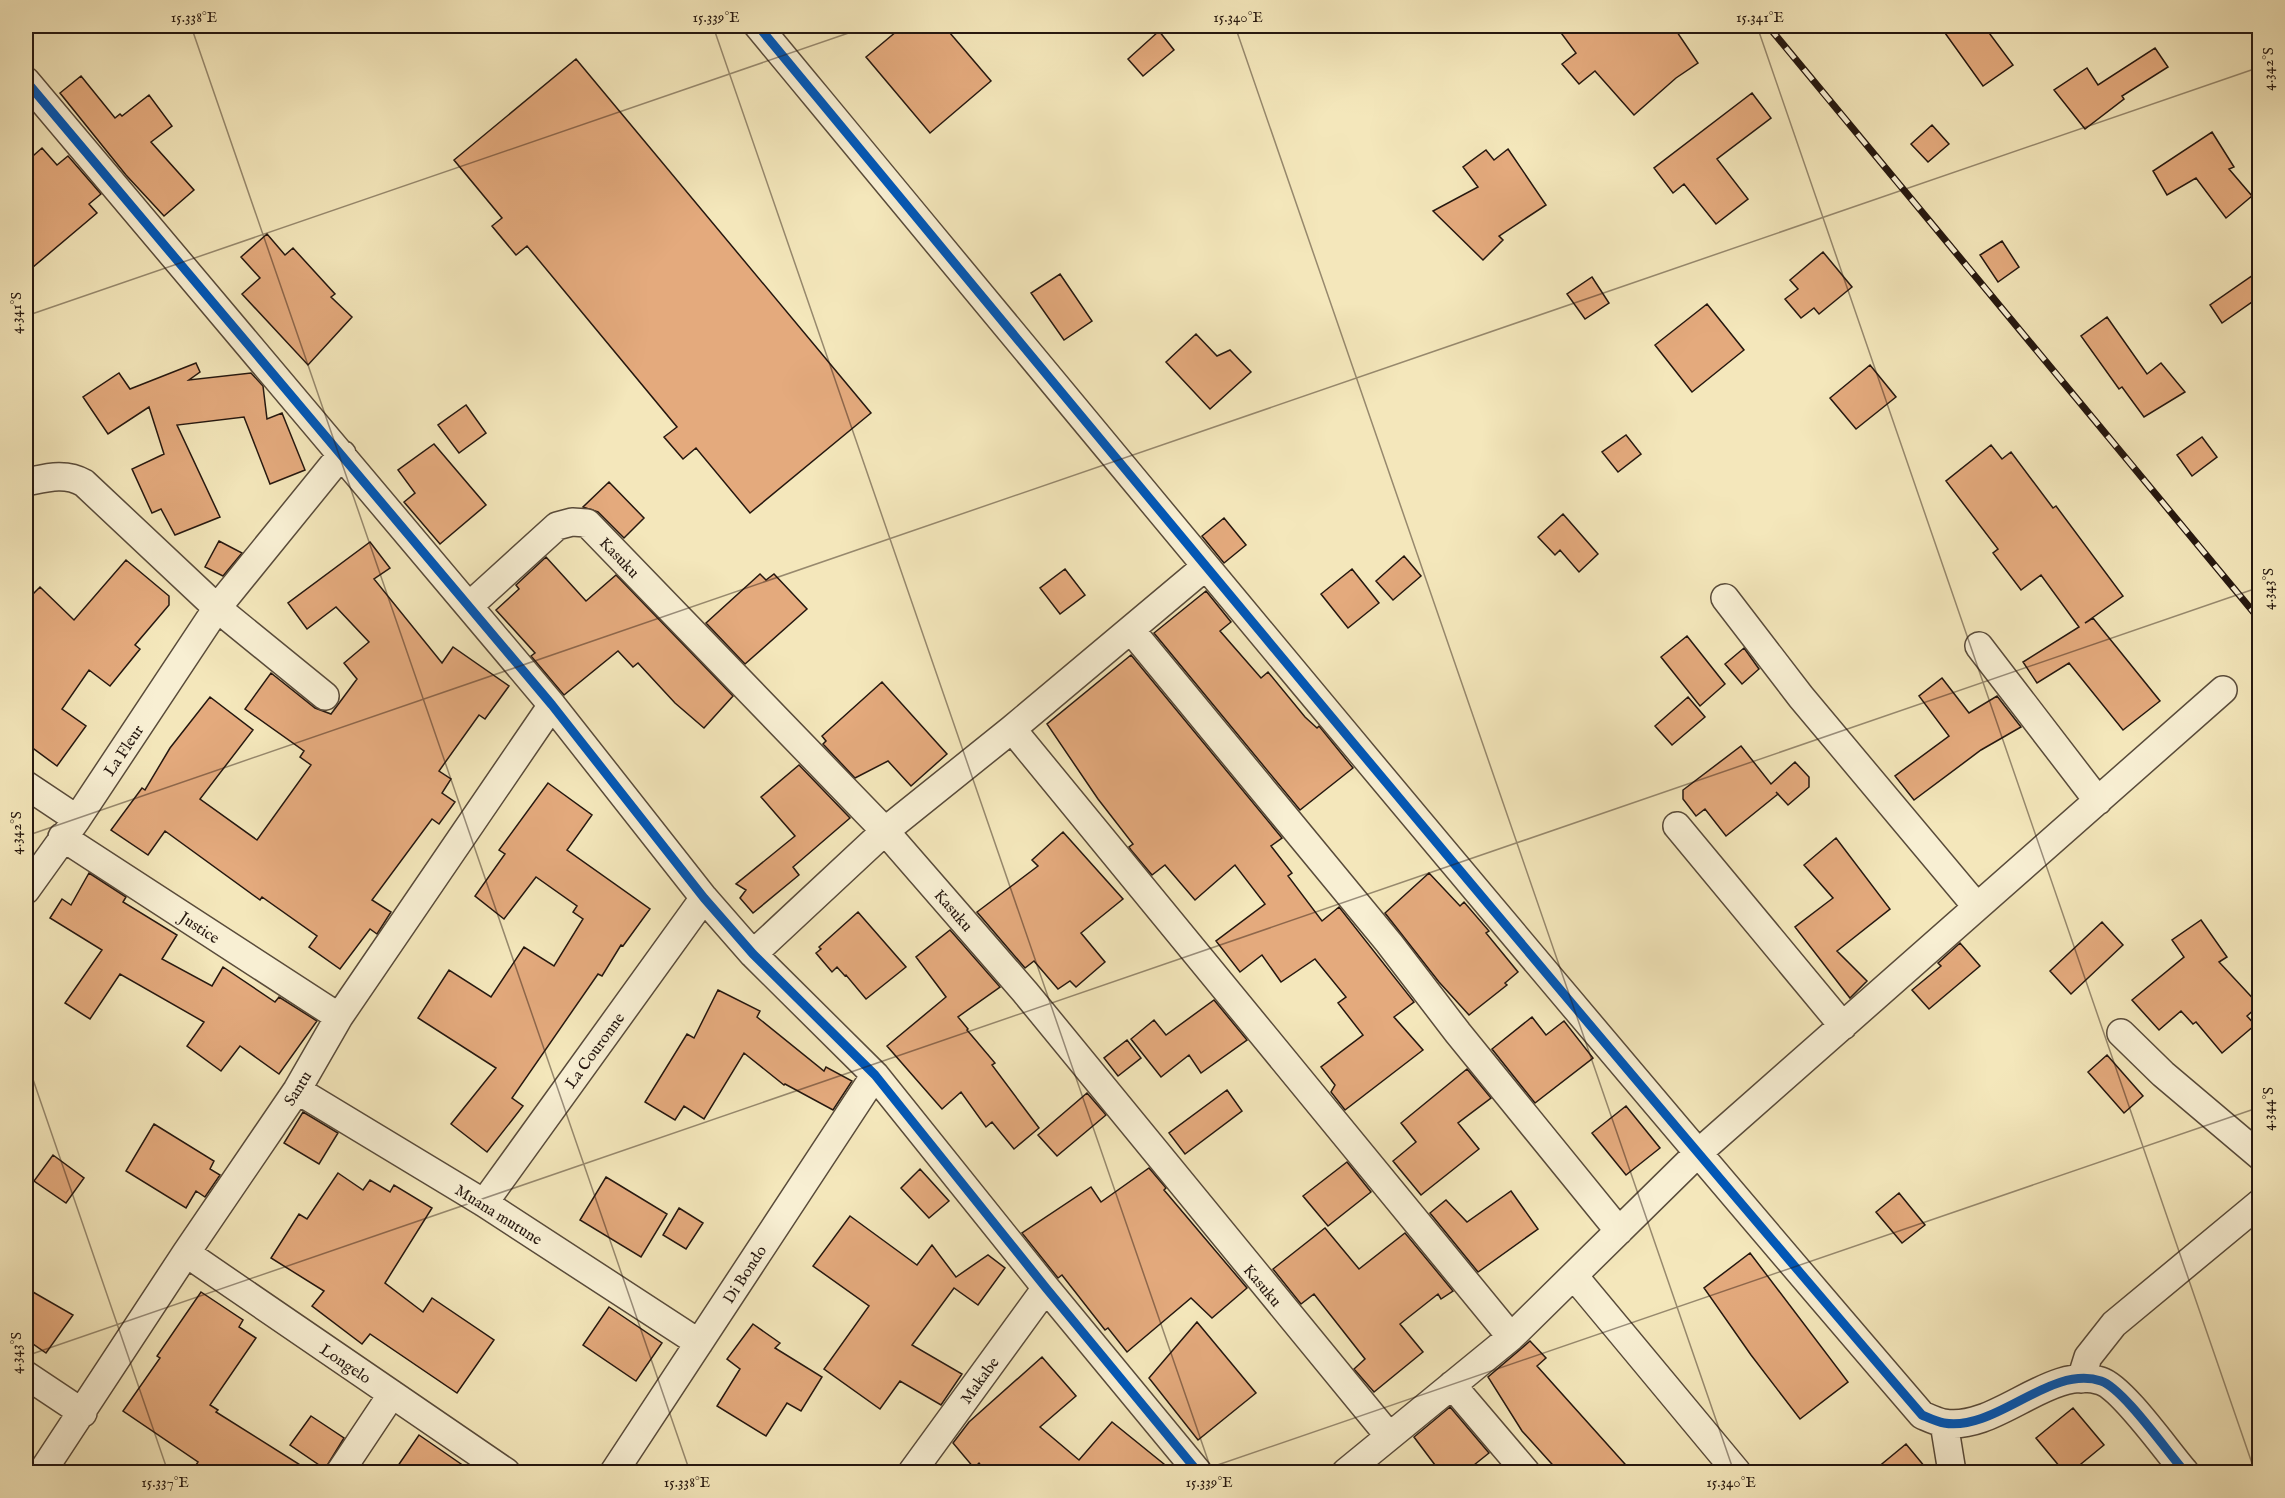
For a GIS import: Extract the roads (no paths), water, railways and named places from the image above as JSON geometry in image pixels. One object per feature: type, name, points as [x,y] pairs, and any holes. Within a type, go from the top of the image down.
[{"type":"street","points":[[758,26],[1205,567],[1697,1154],[1922,1415],[1944,1423],[1966,1422],[1989,1415],[2061,1382],[2081,1379],[2102,1381],[2118,1392],[2185,1473]]},
{"type":"street","points":[[26,81],[552,705],[704,898],[753,954],[875,1075],[1198,1473]]},
{"type":"street","name":"La Fleur","points":[[26,890],[217,608],[342,454]]},
{"type":"street","points":[[26,482],[64,475],[84,483],[217,608],[325,696]]},
{"type":"street","name":"Kasuku","points":[[469,606],[557,526],[572,522],[586,523],[885,831],[1025,992],[1262,1284],[1389,1436]]},
{"type":"street","points":[[753,954],[885,831],[1012,729],[1205,567]]},
{"type":"street","points":[[1725,598],[1801,697],[1977,907]]},
{"type":"street","points":[[1131,630],[1389,942],[1458,1033],[1619,1232]]},
{"type":"street","points":[[1979,646],[2098,801]]},
{"type":"street","points":[[1346,1473],[1511,1337],[1697,1154],[2223,690]]},
{"type":"street","name":"Santu","points":[[42,1473],[186,1253],[297,1090],[339,1017],[552,705]]},
{"type":"street","points":[[1012,729],[1511,1337]]},
{"type":"street","name":"Justice","points":[[26,785],[70,828],[339,1017]]},
{"type":"street","points":[[1677,826],[1844,1026]]},
{"type":"street","name":"La Couronne","points":[[484,1203],[704,898]]},
{"type":"street","points":[[2121,1033],[2163,1074],[2259,1156]]},
{"type":"street","name":"Di Bondo","points":[[614,1473],[875,1075]]},
{"type":"street","name":"Muana mutune","points":[[297,1090],[484,1203],[699,1342]]},
{"type":"street","points":[[2081,1379],[2088,1357],[2114,1324],[2259,1203]]},
{"type":"street","name":"Longelo","points":[[186,1253],[506,1473]]},
{"type":"street","points":[[1574,1276],[1737,1473]]},
{"type":"street","name":"Makabe","points":[[912,1473],[1046,1287]]},
{"type":"street","points":[[26,1375],[83,1413]]},
{"type":"street","points":[[1452,1385],[1526,1473]]},
{"type":"street","points":[[340,1473],[392,1394]]},
{"type":"street","points":[[1944,1423],[1952,1473]]},
{"type":"railway","points":[[1768,26],[2260,620]]}]
